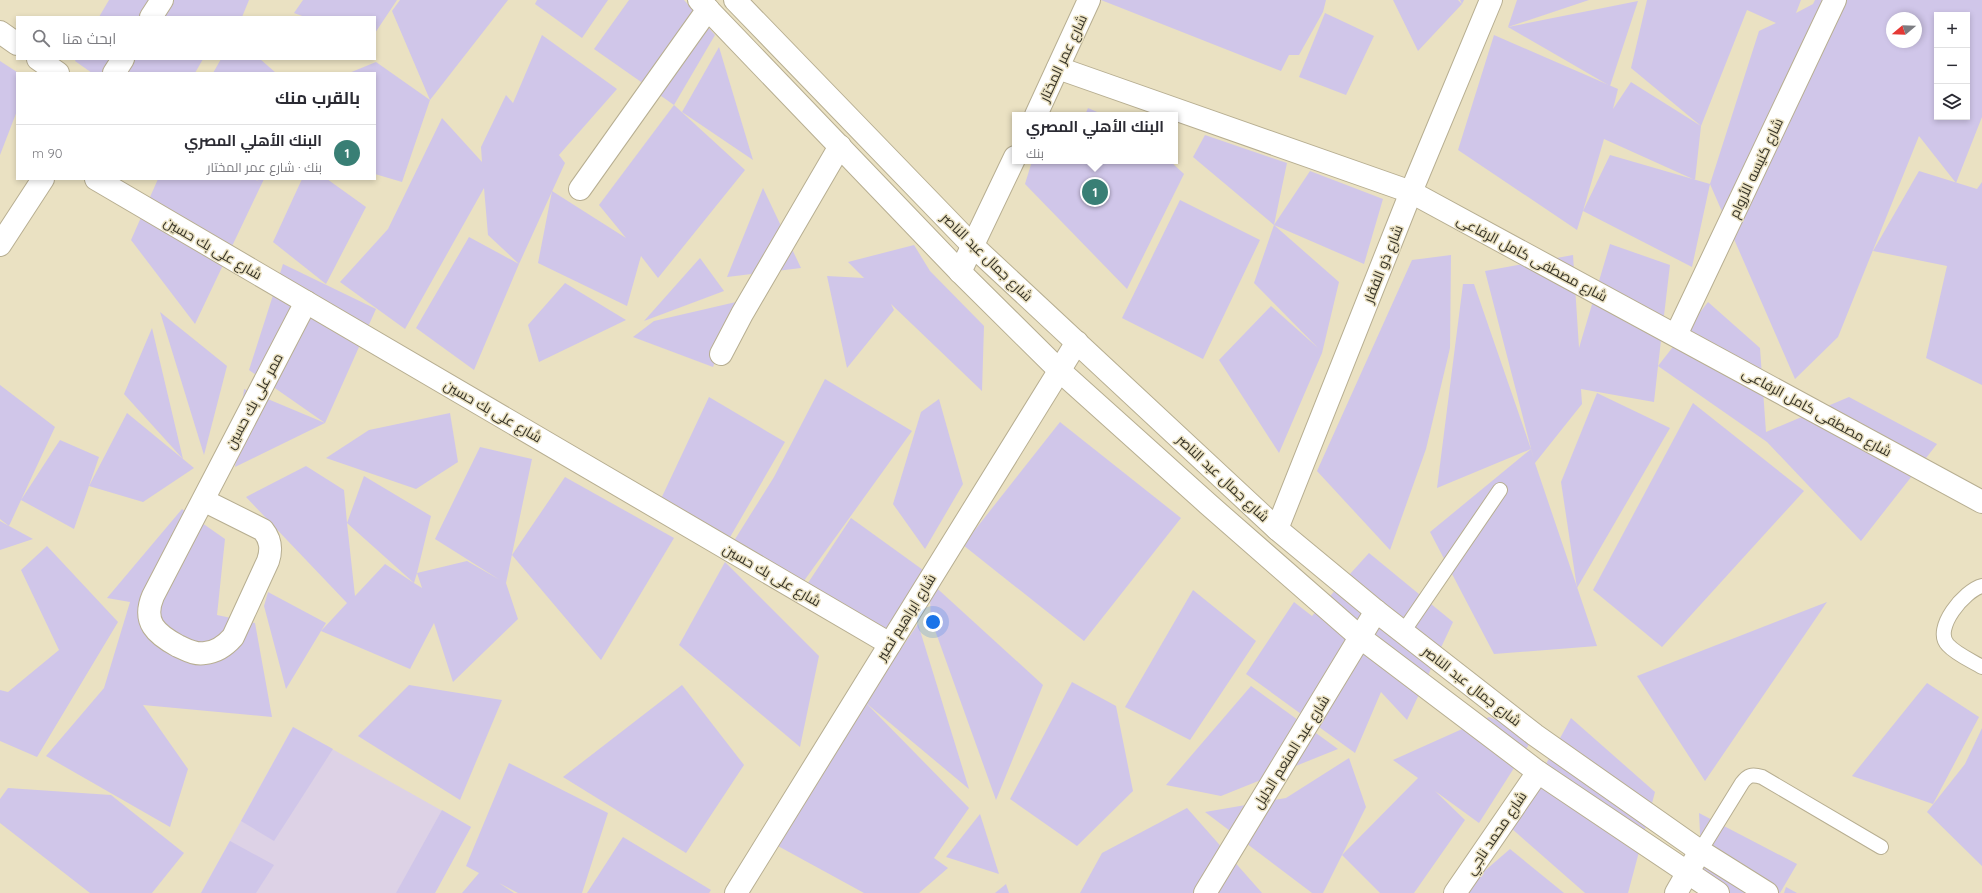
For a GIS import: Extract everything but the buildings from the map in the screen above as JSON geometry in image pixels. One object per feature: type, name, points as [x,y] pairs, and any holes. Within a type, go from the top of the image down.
[{"type":"street","points":[[152,16],[162,0]]},
{"type":"street","name":"شارع جمال عبد الناصر","points":[[734,0],[972,245],[1277,529],[1376,611],[1536,734],[1700,851],[1767,893]]},
{"type":"street","name":"شارع عمر المختار","points":[[1037,112],[1089,0]]},
{"type":"street","name":"شارع ذو الفقار","points":[[1277,529],[1412,192],[1491,0]]},
{"type":"street","name":"شارع كنيسه الأروام","points":[[1676,335],[1836,0]]},
{"type":"street","points":[[580,189],[704,5]]},
{"type":"street","name":"شارع جمال عبد الناصر","points":[[704,5],[960,272],[1060,371],[1208,504],[1361,638],[1538,772],[1718,893]]},
{"type":"street","points":[[0,32],[16,43]]},
{"type":"street","points":[[39,60],[57,72]]},
{"type":"street","points":[[115,72],[122,60]]},
{"type":"street","name":"شارع مصطفى كامل الرفاعى","points":[[1058,68],[1412,192],[1982,502]]},
{"type":"street","points":[[721,354],[742,314],[840,146]]},
{"type":"street","points":[[960,272],[1012,163]]},
{"type":"street","points":[[0,244],[43,180]]},
{"type":"street","name":"شارع على بك حسين","points":[[98,180],[890,644]]},
{"type":"street","name":"ممر على بك حسين","points":[[203,500],[263,530],[268,536],[271,544],[271,553],[268,561],[233,637],[225,645],[215,651],[204,654],[192,653],[165,639],[152,624],[149,615],[150,605],[153,596],[306,302]]},
{"type":"street","name":"شارع ابراهيم نصير","points":[[736,893],[1077,342]]},
{"type":"street","name":"شارع عبد المنعم الدليل","points":[[1205,893],[1376,611]]},
{"type":"street","name":"شارع محمد ناجي","points":[[1455,893],[1538,772]]},
{"type":"street","points":[[1676,893],[1700,851]]},
{"type":"lane","points":[[1403,632],[1500,490]]},
{"type":"lane","points":[[1982,586],[1966,594],[1944,624],[1943,632],[1948,645],[1982,667]]},
{"type":"lane","points":[[1700,851],[1742,783],[1747,777],[1754,774],[1762,776],[1882,847]]},
{"type":"shaded area","points":[[293,727],[471,827],[435,893],[201,893]]},
{"type":"place","name":"البنك الأهلي المصري","points":[[1095,192]]}]
